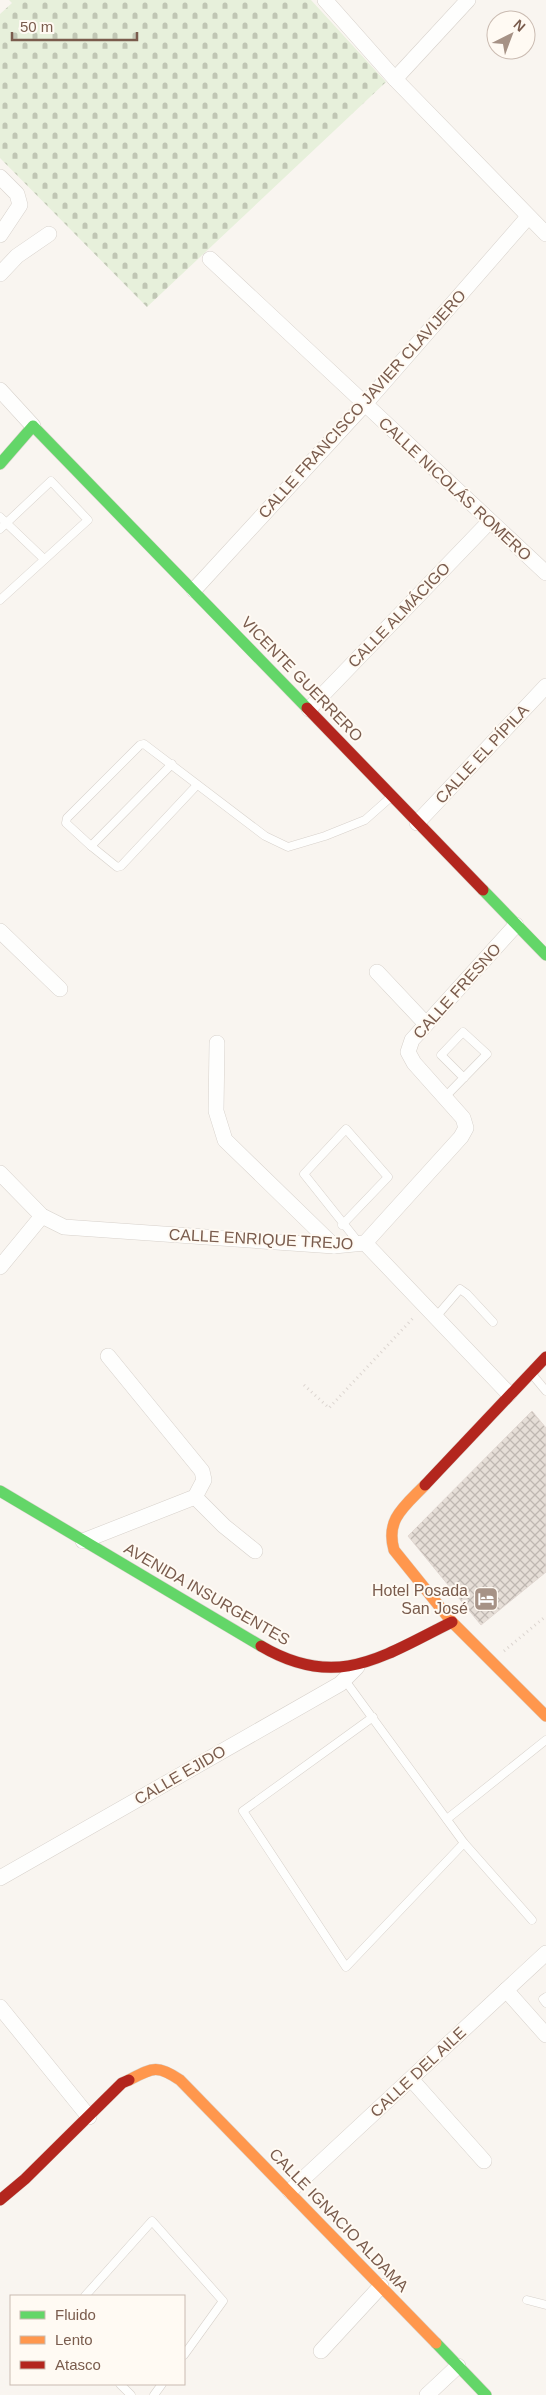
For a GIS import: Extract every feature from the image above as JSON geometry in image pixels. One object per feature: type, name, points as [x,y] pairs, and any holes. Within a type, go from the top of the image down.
[{"type":"street","points":[[325,0],[395,80],[546,234]]},
{"type":"street","points":[[395,80],[468,0]]},
{"type":"street","points":[[0,177],[17,194],[20,205],[0,235]]},
{"type":"street","name":"CALLE FRANCISCO JAVIER CLAVIJERO","points":[[194,590],[364,405],[528,217]]},
{"type":"street","points":[[0,274],[17,256],[49,234]]},
{"type":"street","name":"CALLE NICOLÁS ROMERO","points":[[210,259],[364,405],[546,573]]},
{"type":"street","points":[[0,390],[33,426],[0,464]]},
{"type":"street","name":"VICENTE GUERRERO","points":[[33,426],[546,955]]},
{"type":"street","name":"CALLE ALMÁCIGO","points":[[309,709],[490,521]]},
{"type":"street","name":"CALLE EL PÍPILA","points":[[417,823],[546,686]]},
{"type":"street","name":"CALLE FRESNO","points":[[362,1244],[466,1128],[463,1118],[414,1063],[408,1052],[412,1040],[516,925]]},
{"type":"street","points":[[0,931],[60,988]]},
{"type":"street","points":[[377,972],[426,1024]]},
{"type":"street","points":[[217,1043],[216,1111],[225,1140],[334,1246]]},
{"type":"street","name":"CALLE ENRIQUE TREJO","points":[[0,1174],[42,1216],[64,1227],[334,1246],[362,1244],[509,1394]]},
{"type":"street","points":[[0,1267],[42,1216]]},
{"type":"street","points":[[83,1541],[195,1497],[204,1480],[202,1471],[108,1356]]},
{"type":"street","points":[[546,1357],[509,1394],[395,1518],[390,1536],[394,1550],[452,1622],[546,1716]]},
{"type":"street","name":"AVENIDA INSURGENTES","points":[[0,1491],[268,1650],[302,1664],[331,1669],[357,1667],[452,1622]]},
{"type":"street","points":[[195,1497],[224,1526],[255,1551]]},
{"type":"street","name":"CALLE EJIDO","points":[[0,1878],[344,1679],[357,1667]]},
{"type":"street","name":"CALLE DEL AILE","points":[[290,2191],[546,1953]]},
{"type":"street","points":[[506,1990],[546,2035]]},
{"type":"street","points":[[0,2007],[89,2117],[25,2179],[0,2200]]},
{"type":"street","name":"CALLE IGNACIO ALDAMA","points":[[89,2117],[122,2083],[153,2068],[166,2070],[180,2080],[290,2191],[486,2395]]},
{"type":"street","points":[[411,2078],[484,2161]]},
{"type":"street","points":[[321,2351],[382,2286]]},
{"type":"street","points":[[428,2395],[458,2366]]},
{"type":"lane","points":[[0,529],[51,482],[88,520],[0,600]]},
{"type":"lane","points":[[0,516],[44,560]]},
{"type":"lane","points":[[197,785],[117,867],[66,823],[67,818],[140,745],[148,745],[265,836],[288,847],[325,836],[365,820],[392,796]]},
{"type":"lane","points":[[91,846],[172,764]]},
{"type":"lane","points":[[444,1098],[464,1078],[487,1054],[463,1032],[441,1055],[464,1078]]},
{"type":"lane","points":[[342,1225],[388,1177],[346,1129],[304,1174],[342,1225],[362,1244]]},
{"type":"lane","points":[[435,1318],[460,1289],[493,1322]]},
{"type":"lane","points":[[531,1373],[546,1392]]},
{"type":"lane","points":[[344,1679],[464,1842],[532,1920]]},
{"type":"lane","points":[[373,1717],[243,1810],[346,1967],[464,1842]]},
{"type":"lane","points":[[447,1819],[546,1740]]},
{"type":"lane","points":[[546,1997],[543,1999],[546,2003]]},
{"type":"lane","points":[[86,2295],[152,2221],[223,2301],[185,2353]]},
{"type":"lane","points":[[527,2300],[546,2305]]},
{"type":"lane","points":[[121,2385],[131,2395]]},
{"type":"path","points":[[304,1385],[329,1408],[424,1306]]},
{"type":"path","points":[[492,1662],[546,1616]]},
{"type":"green space","points":[[9,0],[311,0],[386,82],[147,307],[0,158],[0,14],[12,3]]},
{"type":"building","points":[[532,1411],[546,1428],[546,1572],[481,1625],[408,1536]]},
{"type":"traffic: fast","points":[[0,464],[33,426],[307,708]]},
{"type":"traffic: fast","points":[[483,890],[546,955]]},
{"type":"traffic: fast","points":[[0,1491],[261,1646]]},
{"type":"traffic: fast","points":[[436,2343],[486,2395]]},
{"type":"traffic: slow","points":[[425,1485],[404,1507],[395,1521],[392,1530],[394,1550],[452,1622],[546,1716]]},
{"type":"traffic: slow","points":[[129,2080],[154,2070],[166,2072],[180,2080],[436,2343]]},
{"type":"traffic: jam","points":[[307,708],[483,890]]},
{"type":"traffic: jam","points":[[425,1485],[546,1357]]},
{"type":"traffic: jam","points":[[261,1646],[288,1659],[313,1666],[337,1667],[359,1664],[381,1656],[452,1622]]},
{"type":"traffic: jam","points":[[0,2200],[25,2179],[122,2083],[129,2080]]},
{"type":"place","name":"Hotel Posada San José","points":[[486,1599]]}]
